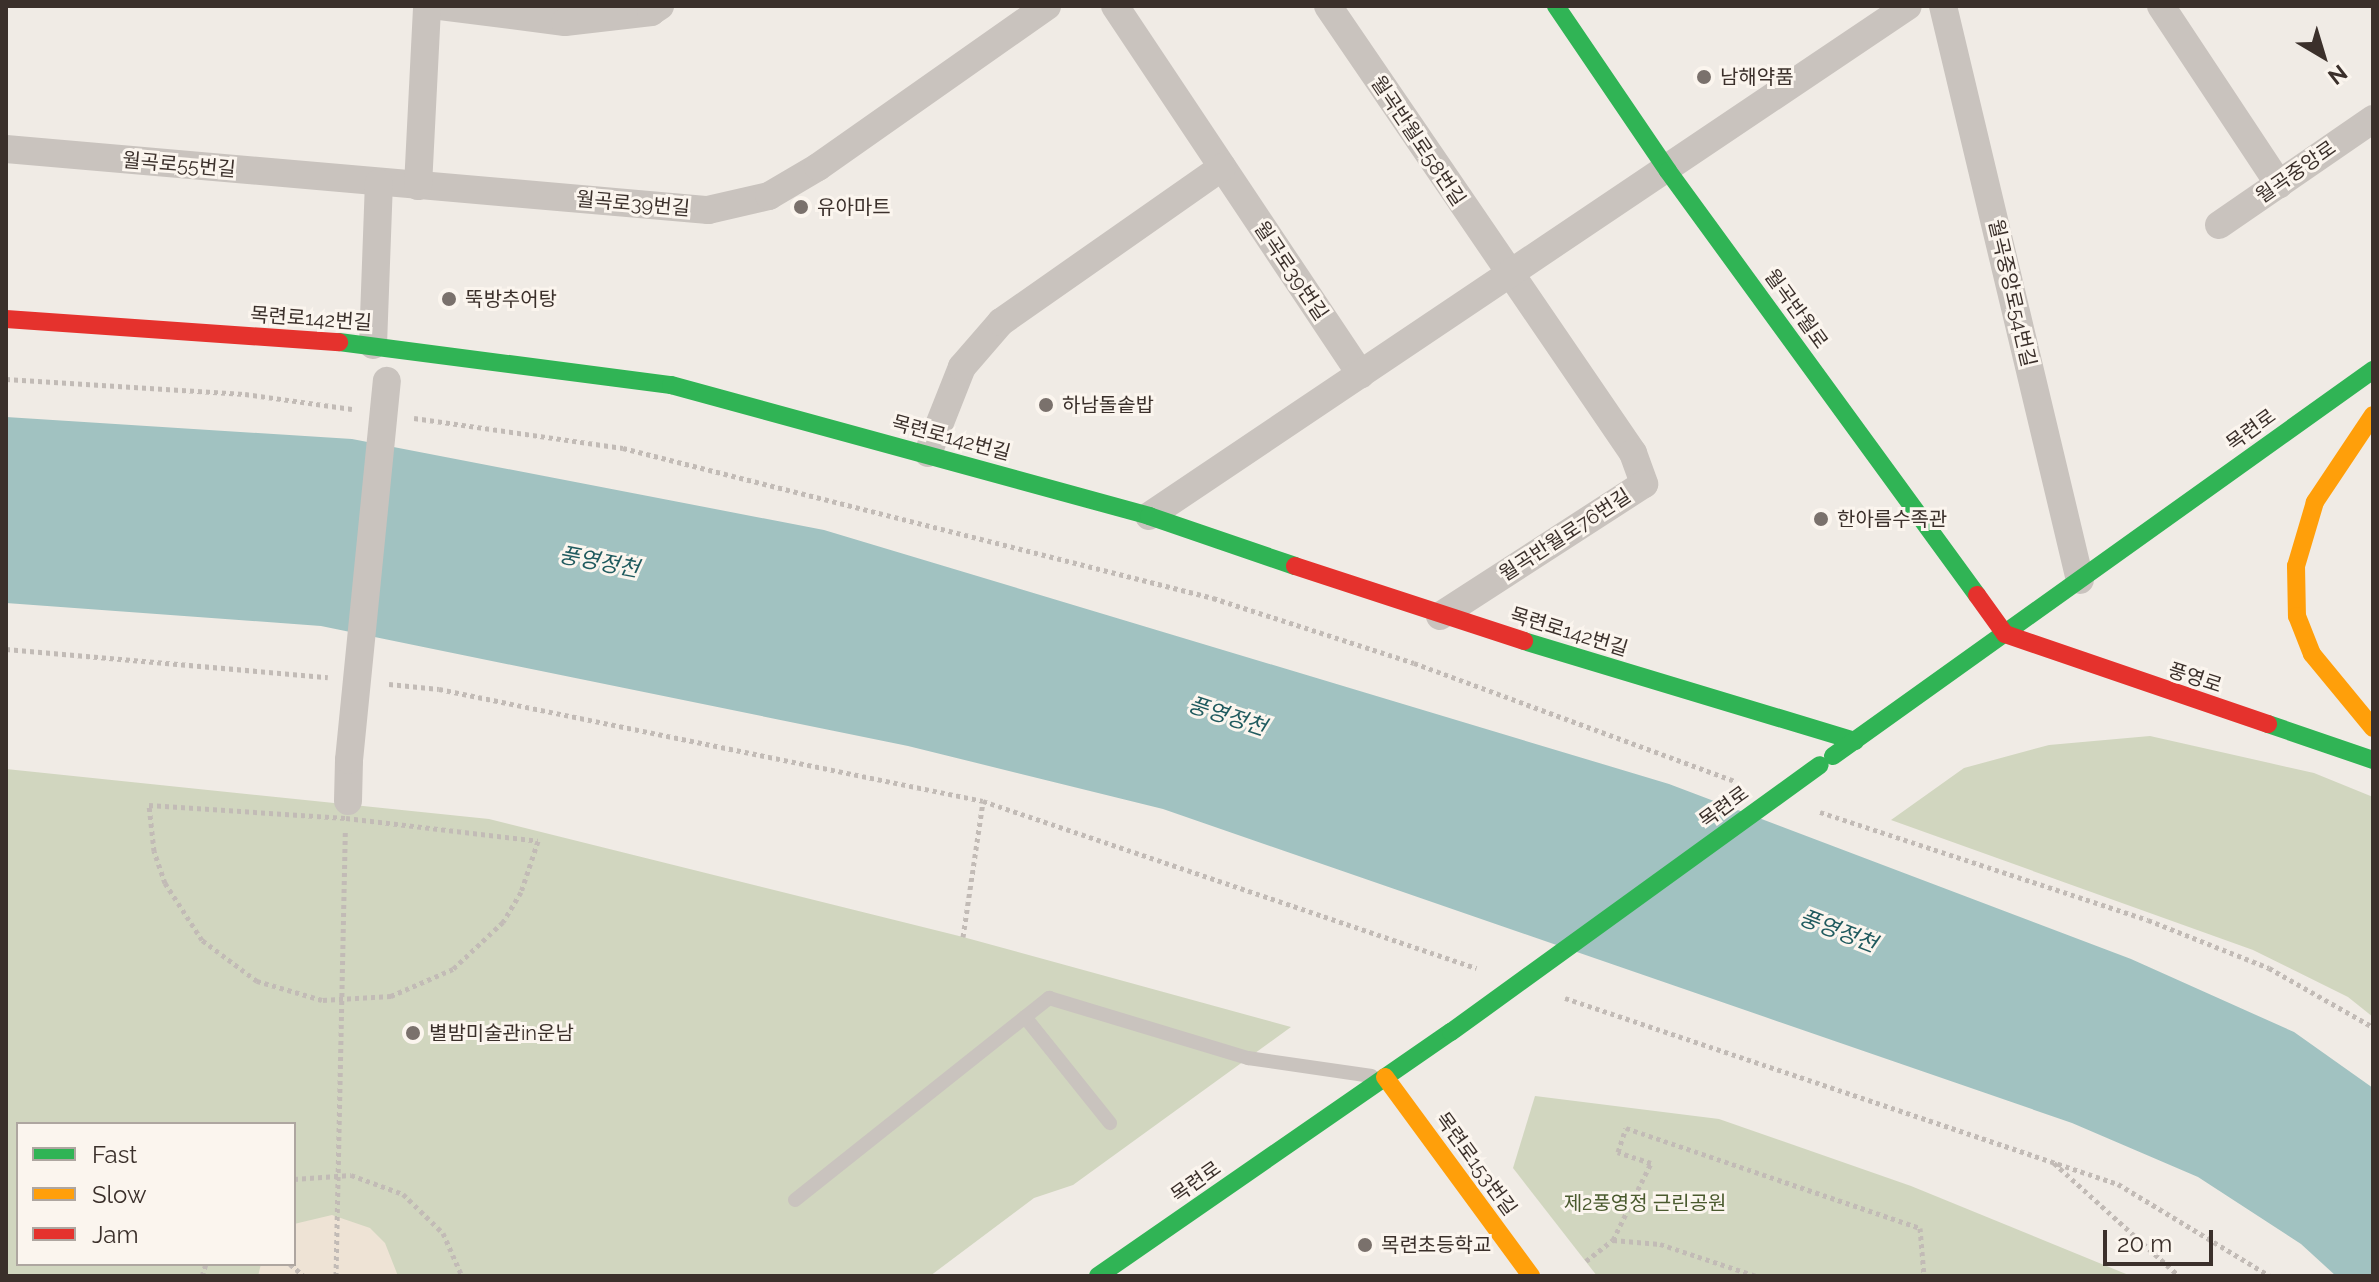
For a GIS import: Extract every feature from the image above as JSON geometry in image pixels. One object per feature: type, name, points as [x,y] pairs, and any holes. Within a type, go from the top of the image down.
[{"type":"street","points":[[418,186],[427,6]]},
{"type":"street","points":[[440,6],[565,22],[651,12],[660,6]]},
{"type":"street","name":"월곡로39번길","points":[[366,182],[708,210],[769,196],[1047,6]]},
{"type":"street","name":"월곡로39번길","points":[[1115,6],[1361,375]]},
{"type":"street","name":"월곡반월로58번길","points":[[1328,6],[1509,277]]},
{"type":"street","name":"월곡반월로","points":[[1556,6],[1668,171],[2005,634]]},
{"type":"street","points":[[1149,516],[1668,171],[1908,6]]},
{"type":"street","name":"월곡중앙로54번길","points":[[1943,6],[2080,580]]},
{"type":"street","points":[[2161,6],[2279,184]]},
{"type":"street","name":"월곡중앙로","points":[[2219,225],[2373,119]]},
{"type":"street","name":"월곡로55번길","points":[[6,149],[366,182]]},
{"type":"street","points":[[928,453],[962,367],[1001,322],[1222,167]]},
{"type":"street","points":[[347,810],[349,760],[387,381],[366,182]]},
{"type":"street","name":"월곡반월로76번길","points":[[1440,616],[1644,484],[1633,453],[1509,277]]},
{"type":"street","name":"목련로142번길","points":[[6,319],[382,346],[671,385],[1149,516],[1440,616],[1855,741]]},
{"type":"street","name":"목련로","points":[[1098,1276],[1451,1032],[2373,370]]},
{"type":"street","points":[[2373,415],[2315,502],[2296,566],[2297,616],[2312,654],[2373,728]]},
{"type":"street","name":"풍영로","points":[[2005,634],[2373,760]]},
{"type":"street","name":"목련로153번길","points":[[1385,1077],[1531,1276]]},
{"type":"lane","points":[[795,1200],[1049,998],[1248,1058],[1385,1077]]},
{"type":"lane","points":[[1025,1017],[1110,1123]]},
{"type":"path","points":[[6,379],[245,394],[355,410]]},
{"type":"path","points":[[403,417],[623,448],[1213,598],[1414,663],[1740,783]]},
{"type":"path","points":[[6,649],[344,679]]},
{"type":"path","points":[[375,682],[439,689],[983,801],[1489,973]]},
{"type":"path","points":[[963,937],[983,801]]},
{"type":"path","points":[[149,805],[347,810],[538,841],[521,892],[480,948],[423,985],[391,996],[338,1001],[289,993],[257,981],[202,940],[165,883],[154,851],[149,805]]},
{"type":"path","points":[[336,1276],[338,1001],[347,810]]},
{"type":"path","points":[[1814,810],[2148,920],[2269,968],[2373,1027]]},
{"type":"path","points":[[1550,993],[2118,1184],[2270,1276]]},
{"type":"path","points":[[1586,1261],[1613,1240],[1651,1163],[1618,1152],[1626,1128],[1920,1228],[1924,1276]]},
{"type":"path","points":[[2050,1160],[2179,1276]]},
{"type":"path","points":[[296,1179],[338,1175],[378,1182],[425,1211],[443,1233],[462,1276]]},
{"type":"path","points":[[1613,1240],[1660,1244],[1756,1276]]},
{"type":"green space","points":[[2150,736],[2314,773],[2373,797],[2373,1017],[2348,997],[2253,950],[1891,820],[1964,768],[2049,745]]},
{"type":"green space","points":[[6,769],[489,819],[963,937],[1291,1027],[1073,1185],[1034,1198],[930,1276],[6,1276]]},
{"type":"green space","name":"제2풍영정 근린공원","points":[[1535,1096],[1719,1119],[1911,1186],[2131,1276],[1597,1276],[1513,1168]]},
{"type":"shaded area","points":[[332,1215],[370,1228],[385,1243],[398,1276],[258,1276],[260,1266],[296,1266],[296,1224]]},
{"type":"water","name":"풍영정천","points":[[6,417],[352,439],[824,530],[1669,784],[2131,959],[2294,1032],[2373,1088],[2373,1276],[2336,1276],[2301,1244],[2198,1177],[2072,1123],[1163,809],[908,746],[321,626],[6,603]]},
{"type":"traffic: fast","points":[[1556,6],[1668,171],[1977,595]]},
{"type":"traffic: fast","points":[[339,342],[671,385],[1149,516],[1295,566]]},
{"type":"traffic: fast","points":[[1833,756],[2373,370]]},
{"type":"traffic: fast","points":[[1524,641],[1855,741]]},
{"type":"traffic: fast","points":[[2268,724],[2373,760]]},
{"type":"traffic: fast","points":[[1451,1032],[1820,765]]},
{"type":"traffic: fast","points":[[1098,1276],[1451,1032]]},
{"type":"traffic: slow","points":[[2373,415],[2315,502],[2296,566],[2297,616],[2312,654],[2373,728]]},
{"type":"traffic: slow","points":[[1385,1077],[1531,1276]]},
{"type":"traffic: jam","points":[[6,319],[339,342]]},
{"type":"traffic: jam","points":[[1295,566],[1524,641]]},
{"type":"traffic: jam","points":[[1977,595],[2005,634],[2268,724]]},
{"type":"place","name":"남해약품","points":[[1704,77]]},
{"type":"place","name":"유아마트","points":[[801,207]]},
{"type":"place","name":"뚝방추어탕","points":[[449,299]]},
{"type":"place","name":"하남돌솥밥","points":[[1046,405]]},
{"type":"place","name":"한아름수족관","points":[[1821,519]]},
{"type":"place","name":"별밤미술관in운남","points":[[413,1033]]},
{"type":"place","name":"목련초등학교","points":[[1365,1245]]}]
